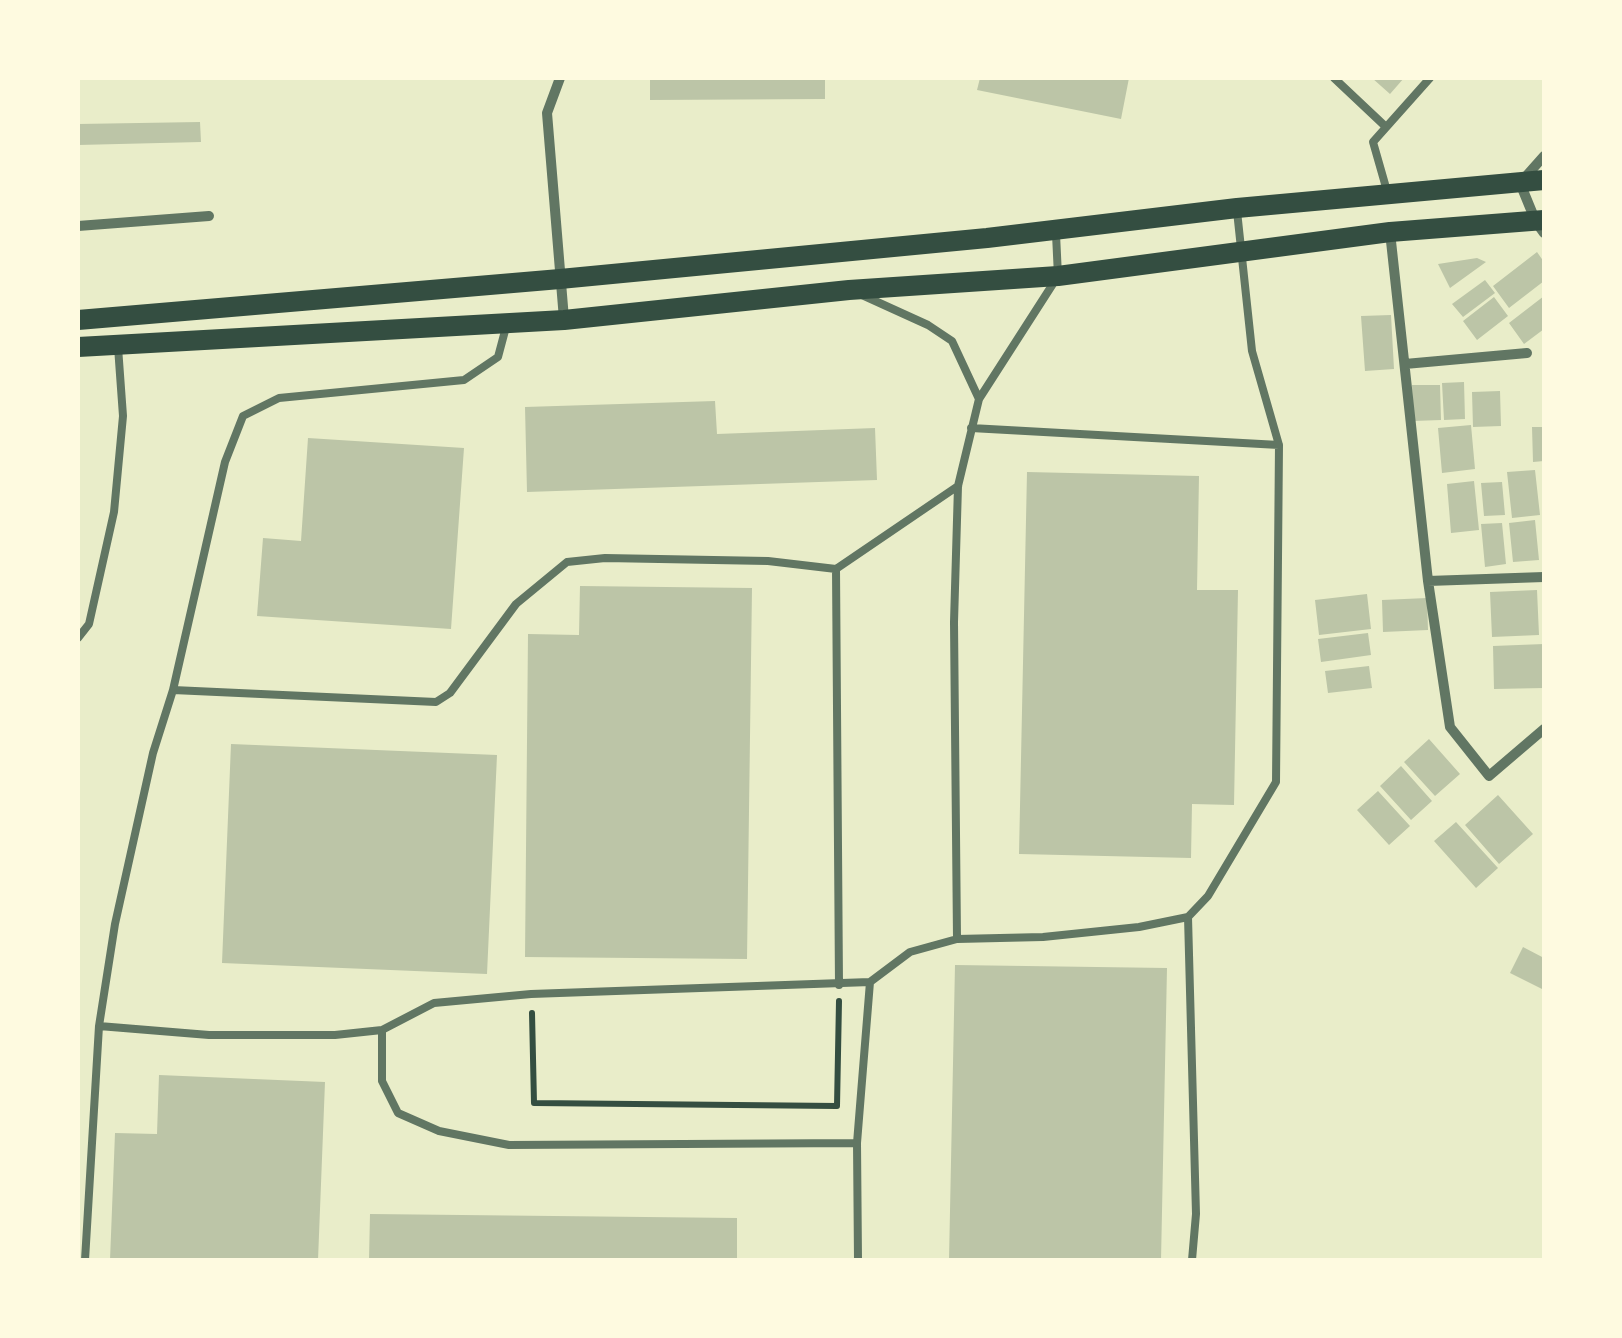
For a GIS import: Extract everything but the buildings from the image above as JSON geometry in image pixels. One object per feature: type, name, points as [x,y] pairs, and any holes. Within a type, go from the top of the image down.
[{"type":"main road","points":[[78,320],[560,279],[1544,180]]},
{"type":"main road","points":[[78,347],[564,320],[849,290],[1058,276],[1390,232],[1542,225]]},
{"type":"street","points":[[560,78],[547,113],[564,320]]},
{"type":"street","points":[[1542,225],[1520,183],[1544,156]]},
{"type":"street","points":[[78,226],[210,216]]},
{"type":"street","points":[[1390,232],[1428,582],[1450,727],[1489,776],[1544,728]]},
{"type":"street","points":[[1405,364],[1526,352]]},
{"type":"street","points":[[1428,582],[1544,576]]},
{"type":"lane","points":[[1334,78],[1386,127]]},
{"type":"lane","points":[[1388,196],[1373,142],[1430,78]]},
{"type":"lane","points":[[100,1026],[209,1035],[336,1035],[382,1030],[434,1002],[532,994],[870,982],[910,952],[957,939],[1062,935],[1188,917],[1208,896],[1276,782],[1279,445],[1252,351],[1237,208]]},
{"type":"lane","points":[[957,939],[954,622],[958,486],[979,399],[1058,276],[1056,230]]},
{"type":"lane","points":[[849,290],[928,325],[952,341],[979,399]]},
{"type":"lane","points":[[85,1260],[100,1026],[115,924],[226,462],[243,416],[279,398],[464,380],[498,357],[507,323]]},
{"type":"lane","points":[[78,638],[89,624],[114,512],[123,416],[118,342]]},
{"type":"lane","points":[[971,428],[1279,445]]},
{"type":"lane","points":[[173,690],[436,702],[450,693],[516,604],[567,562],[605,558],[768,561],[836,569],[958,486]]},
{"type":"lane","points":[[836,569],[839,985]]},
{"type":"lane","points":[[1188,917],[1196,1214],[1192,1260]]},
{"type":"lane","points":[[858,1260],[857,1143],[870,982]]},
{"type":"lane","points":[[382,1030],[382,1082],[398,1113],[439,1131],[509,1144],[857,1143]]},
{"type":"path","points":[[532,994],[534,1103],[837,1106],[839,985]]}]
